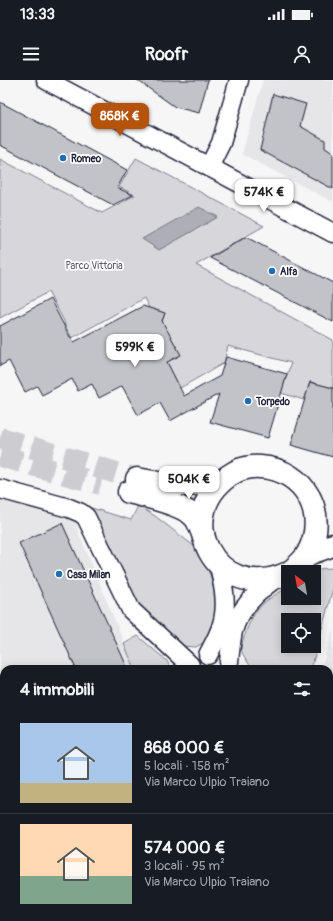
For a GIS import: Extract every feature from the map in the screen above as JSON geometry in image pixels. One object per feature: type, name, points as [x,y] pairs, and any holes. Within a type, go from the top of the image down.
[{"type":"main road","points":[[203,534],[202,520],[205,505],[211,492],[221,481],[236,471],[254,466],[272,468],[289,475],[303,487],[312,502],[316,520],[315,538],[308,554],[298,565]]},
{"type":"main road","points":[[221,481],[184,485],[133,485],[161,500],[188,511],[196,519],[203,534],[208,551],[219,565],[232,574],[246,580],[261,581],[281,575]]},
{"type":"main road","points":[[316,520],[333,537]]},
{"type":"main road","points":[[308,554],[333,546]]},
{"type":"street","points":[[46,80],[333,234]]},
{"type":"street","points":[[209,167],[221,143],[239,80]]},
{"type":"street","points":[[0,489],[69,508],[86,517],[131,610],[187,665]]},
{"type":"street","points":[[208,655],[219,632],[225,611],[225,596],[219,565]]},
{"type":"street","points":[[231,665],[233,629],[241,612],[257,594],[281,577]]},
{"type":"street","points":[[191,665],[195,660],[208,655],[222,657],[231,665]]},
{"type":"shaded area","points":[[263,80],[333,80],[333,202],[242,154]]},
{"type":"shaded area","points":[[199,207],[218,217],[159,250],[142,239]]},
{"type":"shaded area","points":[[0,481],[75,503],[78,531],[133,665],[0,665]]},
{"type":"shaded area","points":[[333,629],[333,665],[322,665]]},
{"type":"green space","name":"Parco Vittoria","points":[[136,158],[264,226],[196,265],[333,340],[333,388],[310,382],[304,400],[281,393],[291,363],[228,346],[224,363],[180,388],[167,362],[180,355],[169,333],[156,340],[165,313],[149,308],[144,298],[72,338],[48,292],[0,318],[0,159],[102,213],[135,195],[119,187]]},
{"type":"green space","points":[[75,503],[131,520],[138,506],[155,516],[199,550],[211,577],[217,604],[217,620],[208,640],[196,647],[182,646],[138,609]]},
{"type":"green space","points":[[333,568],[333,588],[321,632],[321,613],[281,613],[281,653],[315,653],[312,665],[249,665],[243,655],[241,648],[243,640],[248,626],[256,612],[273,596],[280,592],[281,605],[321,605],[321,569]]},
{"type":"green space","points":[[138,636],[167,661],[169,665],[133,665],[124,644]]},
{"type":"building","points":[[137,80],[208,80],[199,113],[175,107]]},
{"type":"building","points":[[273,94],[306,104],[300,126],[325,140],[325,148],[333,153],[333,189],[260,150]]},
{"type":"building","name":"Romeo","points":[[0,102],[127,170],[117,188],[133,195],[113,205],[0,145]]},
{"type":"building","name":"Alfa","points":[[246,237],[333,283],[333,322],[210,258]]},
{"type":"building","points":[[50,299],[74,342],[143,306],[165,313],[162,321],[181,355],[167,362],[184,396],[220,376],[226,357],[287,374],[268,438],[210,422],[219,394],[170,421],[160,403],[138,415],[122,386],[99,398],[92,384],[78,391],[72,379],[42,395],[37,386],[25,392],[9,361],[0,366],[0,326]]},
{"type":"building","points":[[310,382],[333,388],[333,457],[291,445]]},
{"type":"building","name":"Casa Milan","points":[[62,523],[126,665],[74,665],[19,543]]},
{"type":"tunnel","points":[[0,438],[137,479]]},
{"type":"tunnel","points":[[0,456],[101,484]]},
{"type":"place","name":"Romeo","points":[[63,158]]},
{"type":"place","name":"Alfa","points":[[272,271]]},
{"type":"place","name":"Torpedo","points":[[248,401]]},
{"type":"place","name":"Casa Milan","points":[[59,574]]}]
